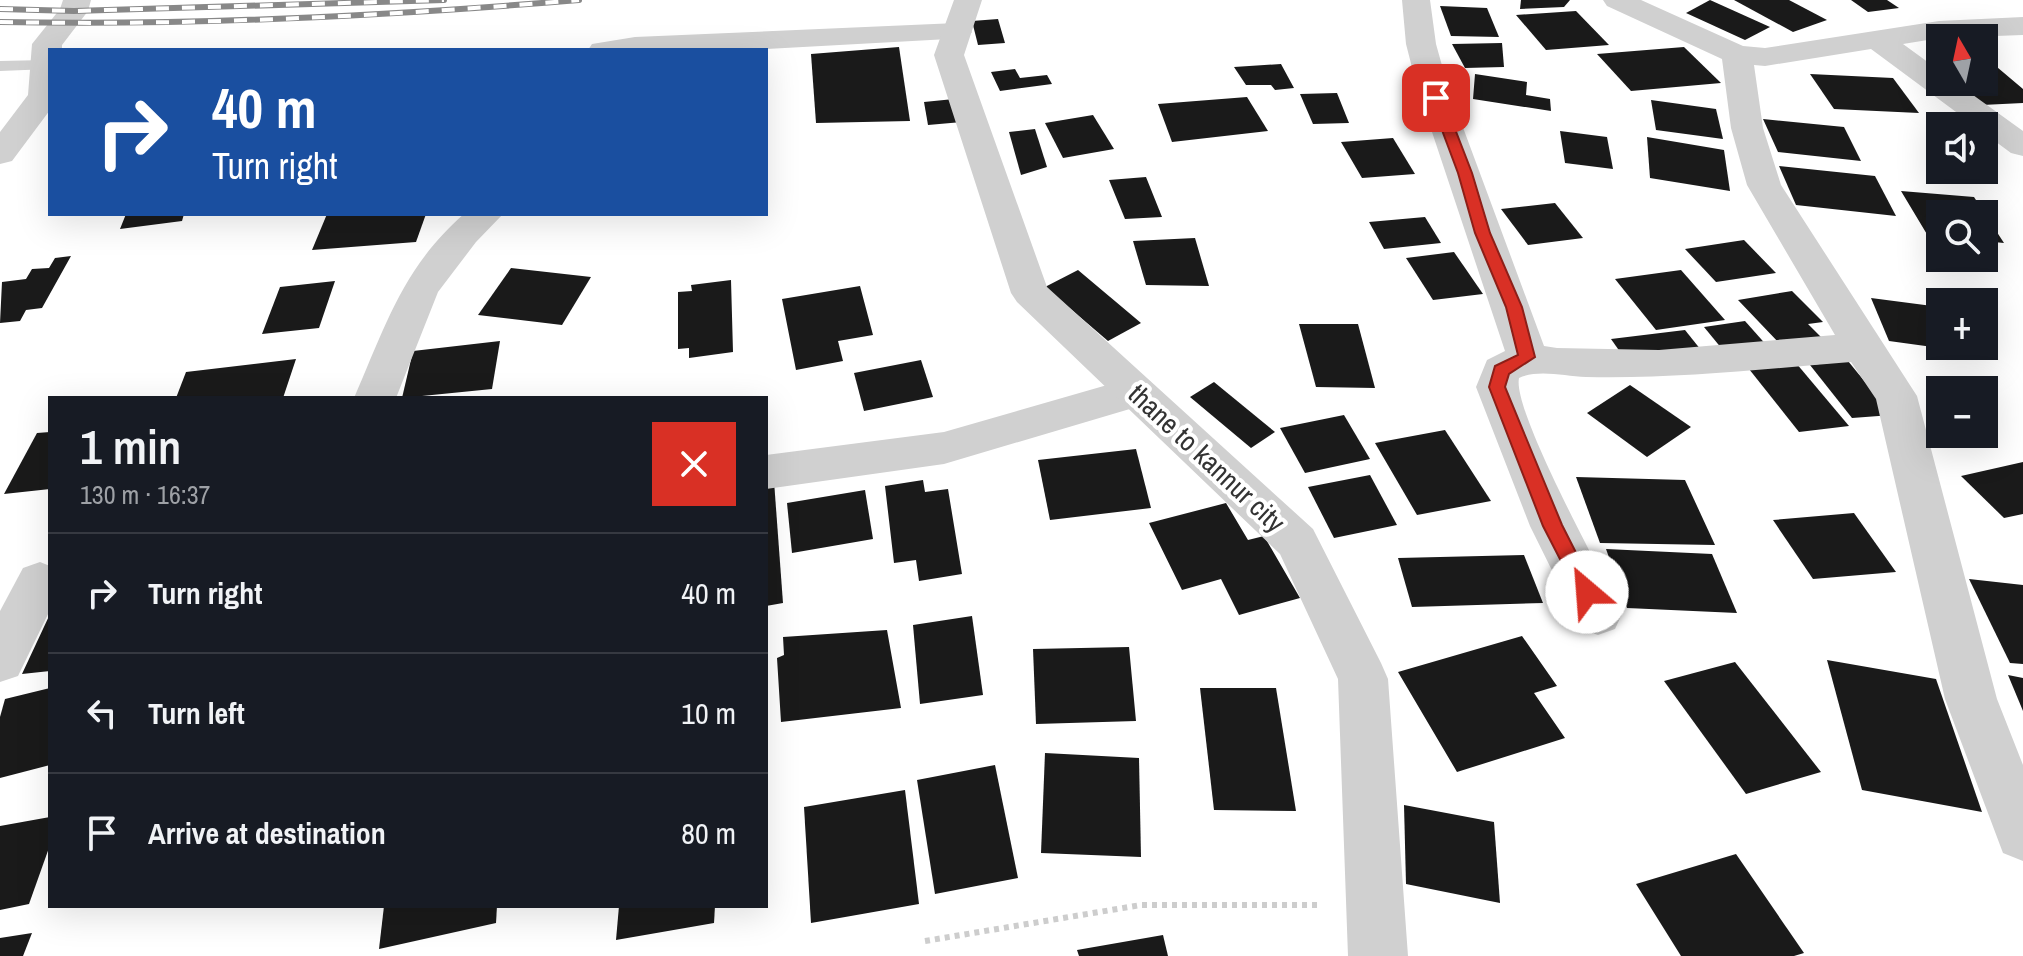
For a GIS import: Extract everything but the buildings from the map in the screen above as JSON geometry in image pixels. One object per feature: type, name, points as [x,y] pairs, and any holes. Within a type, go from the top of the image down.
[{"type":"street","points":[[0,154],[44,96],[47,44],[74,11],[77,0]]},
{"type":"street","points":[[1416,0],[1429,73],[1440,111],[1465,173],[1482,233],[1514,307],[1527,357]]},
{"type":"street","points":[[1617,0],[1737,54],[1765,57],[1939,30],[2023,26]]},
{"type":"street","points":[[648,48],[962,16]]},
{"type":"street","name":"thane to kannur city","points":[[962,16],[949,55],[1030,293],[1297,542],[1363,679],[1378,956]]},
{"type":"street","points":[[1876,39],[2023,146]]},
{"type":"street","points":[[1737,54],[1747,128],[1764,185],[1862,347],[1896,396],[1971,699],[2023,834]]},
{"type":"street","points":[[376,396],[420,288],[463,234],[483,216]]},
{"type":"street","points":[[1598,614],[1553,526],[1497,387],[1501,370],[1527,357],[1557,362],[1659,364],[1862,347]]},
{"type":"street","points":[[768,472],[944,448],[1135,392]]},
{"type":"street","points":[[0,660],[30,583]]},
{"type":"lane","points":[[0,66],[48,65]]},
{"type":"path","points":[[925,941],[1141,905],[1375,905]]},
{"type":"railway","points":[[0,9],[74,11],[444,0]]},
{"type":"railway","points":[[0,22],[290,18],[579,0]]},
{"type":"route","points":[[1436,98],[1465,173],[1482,233],[1514,307],[1527,357],[1501,370],[1497,387],[1553,526],[1587,592]]}]
